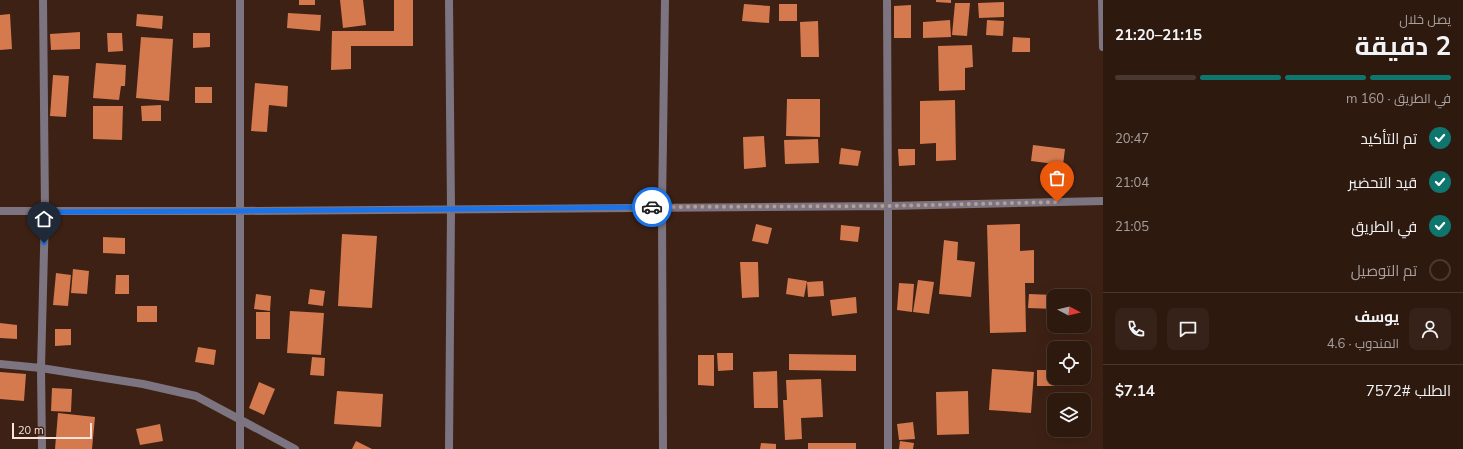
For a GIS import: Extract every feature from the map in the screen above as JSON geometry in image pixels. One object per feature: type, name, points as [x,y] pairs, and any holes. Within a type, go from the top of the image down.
[{"type":"street","points":[[42,449],[41,368],[45,212],[43,0]]},
{"type":"street","points":[[240,0],[240,449]]},
{"type":"street","points":[[449,0],[451,209],[449,449]]},
{"type":"street","points":[[663,449],[662,207],[665,0]]},
{"type":"street","points":[[887,0],[888,449]]},
{"type":"street","points":[[1102,0],[1103,47]]},
{"type":"street","points":[[0,211],[239,211],[888,206],[1103,201]]},
{"type":"street","points":[[0,364],[41,368],[143,384],[196,396],[295,449]]},
{"type":"building","points":[[299,0],[315,0],[315,5],[299,5]]},
{"type":"building","points":[[340,0],[363,0],[366,25],[343,28]]},
{"type":"building","points":[[394,0],[413,0],[413,46],[351,46],[351,69],[331,70],[332,31],[394,31]]},
{"type":"building","points":[[936,0],[951,0],[951,3],[936,2]]},
{"type":"building","points":[[1004,2],[1004,17],[979,18],[978,3]]},
{"type":"building","points":[[955,3],[970,3],[967,36],[952,35]]},
{"type":"building","points":[[744,4],[770,6],[769,23],[742,21]]},
{"type":"building","points":[[779,4],[797,4],[797,21],[779,21]]},
{"type":"building","points":[[911,5],[911,38],[894,38],[894,6]]},
{"type":"building","points":[[288,13],[321,15],[320,31],[287,28]]},
{"type":"building","points":[[10,14],[12,49],[0,50],[0,15]]},
{"type":"building","points":[[137,14],[163,16],[162,29],[136,26]]},
{"type":"building","points":[[950,20],[951,37],[923,38],[923,22]]},
{"type":"building","points":[[987,20],[1004,21],[1003,36],[986,35]]},
{"type":"building","points":[[818,21],[819,57],[801,57],[800,22]]},
{"type":"building","points":[[80,32],[80,49],[51,50],[50,34]]},
{"type":"building","points":[[107,33],[122,33],[123,51],[108,52]]},
{"type":"building","points":[[193,33],[210,33],[210,47],[193,48]]},
{"type":"building","points":[[141,37],[173,39],[169,101],[136,98]]},
{"type":"building","points":[[1013,37],[1030,38],[1030,52],[1012,52]]},
{"type":"building","points":[[972,45],[973,67],[965,68],[965,90],[939,91],[938,46]]},
{"type":"building","points":[[96,63],[126,65],[125,86],[121,86],[119,100],[93,98]]},
{"type":"building","points":[[53,75],[69,76],[66,117],[50,116]]},
{"type":"building","points":[[255,83],[288,86],[287,107],[269,105],[267,132],[251,131]]},
{"type":"building","points":[[195,87],[212,87],[212,103],[195,103]]},
{"type":"building","points":[[787,99],[820,99],[820,137],[786,136]]},
{"type":"building","points":[[955,100],[956,160],[936,161],[936,143],[920,144],[920,101]]},
{"type":"building","points":[[161,105],[161,121],[142,121],[141,106]]},
{"type":"building","points":[[93,106],[123,106],[122,140],[93,139]]},
{"type":"building","points":[[764,136],[766,167],[744,169],[743,137]]},
{"type":"building","points":[[818,139],[819,163],[785,164],[784,140]]},
{"type":"building","points":[[1033,145],[1065,149],[1063,165],[1031,161]]},
{"type":"building","points":[[841,148],[861,151],[858,166],[839,164]]},
{"type":"building","points":[[898,149],[915,149],[915,165],[899,166]]},
{"type":"building","points":[[756,224],[772,228],[768,244],[752,241]]},
{"type":"building","points":[[1020,224],[1020,251],[1034,250],[1034,283],[1025,283],[1026,332],[990,333],[987,225]]},
{"type":"building","points":[[841,225],[860,227],[858,242],[840,240]]},
{"type":"building","points":[[342,234],[377,236],[372,308],[338,306]]},
{"type":"building","points":[[103,237],[125,238],[125,254],[103,253]]},
{"type":"building","points":[[944,240],[958,242],[957,260],[975,262],[971,297],[939,294]]},
{"type":"building","points":[[740,262],[758,262],[759,297],[742,298]]},
{"type":"building","points":[[73,269],[89,271],[87,294],[71,293]]},
{"type":"building","points":[[56,273],[71,275],[68,306],[53,305]]},
{"type":"building","points":[[116,275],[129,275],[129,294],[115,294]]},
{"type":"building","points":[[788,278],[807,281],[804,297],[786,294]]},
{"type":"building","points":[[918,280],[934,282],[929,314],[913,312]]},
{"type":"building","points":[[823,281],[824,296],[808,297],[807,282]]},
{"type":"building","points":[[899,283],[914,284],[912,312],[897,310]]},
{"type":"building","points":[[310,289],[325,291],[323,306],[308,304]]},
{"type":"building","points":[[256,294],[271,296],[270,311],[254,309]]},
{"type":"building","points":[[1029,294],[1047,295],[1047,309],[1028,308]]},
{"type":"building","points":[[856,297],[857,313],[832,316],[830,300]]},
{"type":"building","points":[[137,306],[157,306],[157,322],[137,322]]},
{"type":"building","points":[[290,311],[324,313],[321,355],[287,353]]},
{"type":"building","points":[[256,312],[270,312],[270,339],[256,339]]},
{"type":"building","points":[[0,323],[17,325],[17,339],[0,338]]},
{"type":"building","points":[[55,329],[71,329],[71,345],[55,346]]},
{"type":"building","points":[[198,347],[216,350],[214,365],[195,362]]},
{"type":"building","points":[[717,353],[733,353],[733,370],[718,371]]},
{"type":"building","points":[[789,354],[856,355],[856,371],[789,370]]},
{"type":"building","points":[[698,355],[714,355],[714,386],[698,385]]},
{"type":"building","points":[[312,357],[325,358],[324,376],[310,375]]},
{"type":"building","points":[[992,369],[1034,372],[1031,413],[989,410]]},
{"type":"building","points":[[1037,370],[1047,370],[1047,385],[1070,385],[1070,386],[1037,386]]},
{"type":"building","points":[[777,371],[778,408],[754,408],[753,372]]},
{"type":"building","points":[[0,372],[26,374],[24,401],[0,399]]},
{"type":"building","points":[[821,379],[823,417],[801,418],[802,439],[785,440],[783,400],[787,400],[786,380]]},
{"type":"building","points":[[259,382],[275,389],[264,415],[249,408]]},
{"type":"building","points":[[52,388],[72,389],[71,412],[51,411]]},
{"type":"building","points":[[337,391],[383,394],[381,427],[334,424]]},
{"type":"building","points":[[968,391],[969,434],[937,435],[936,392]]},
{"type":"building","points":[[58,413],[95,417],[92,449],[55,449]]},
{"type":"building","points":[[913,422],[915,439],[899,440],[897,424]]},
{"type":"building","points":[[160,424],[163,441],[140,445],[136,429]]},
{"type":"building","points":[[356,441],[372,449],[352,449]]},
{"type":"building","points":[[900,441],[914,443],[913,449],[899,449]]},
{"type":"building","points":[[761,443],[776,444],[776,449],[760,449]]},
{"type":"building","points":[[808,443],[856,443],[856,449],[808,449]]},
{"type":"way so far","points":[[652,207],[888,206],[1057,202]]},
{"type":"route","points":[[44,243],[45,212],[652,207]]}]
